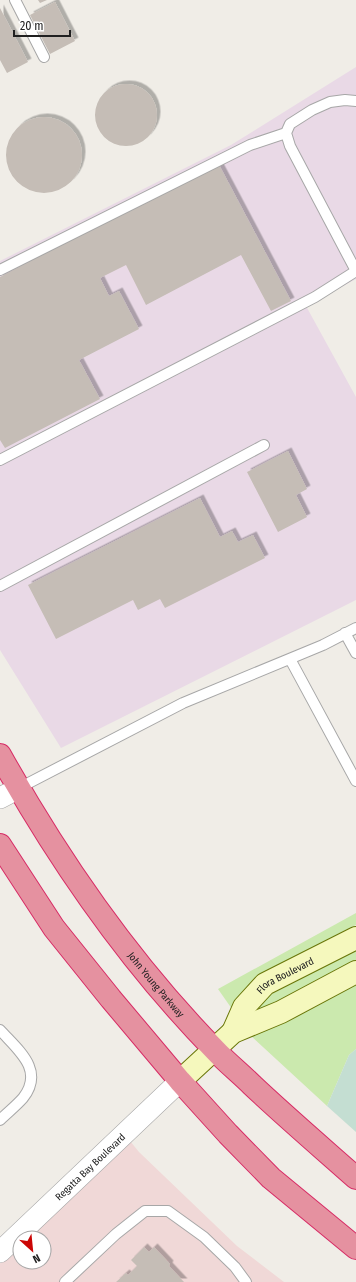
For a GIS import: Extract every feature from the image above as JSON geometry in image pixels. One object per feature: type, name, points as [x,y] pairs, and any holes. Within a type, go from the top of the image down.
[{"type":"highway","name":"John Young Parkway","points":[[0,755],[9,793],[66,863],[102,916],[158,988],[215,1050],[287,1117],[356,1178]]},
{"type":"highway","points":[[0,845],[54,928],[180,1082],[271,1178],[356,1248]]},
{"type":"street","name":"Flora Boulevard","points":[[180,1082],[233,1032],[244,1007],[265,984],[356,938]]},
{"type":"street","name":"Flora Boulevard","points":[[233,1032],[281,1012],[356,972]]},
{"type":"street","name":"Regatta Bay Boulevard","points":[[0,1252],[180,1082]]},
{"type":"lane","points":[[15,0],[44,57]]},
{"type":"lane","points":[[0,460],[315,297],[356,271],[290,146],[286,133],[290,124],[312,110],[330,102],[345,100],[356,101]]},
{"type":"lane","points":[[0,270],[250,145],[286,133]]},
{"type":"lane","points":[[0,586],[264,445]]},
{"type":"lane","points":[[9,793],[183,703],[323,645],[356,628]]},
{"type":"lane","points":[[346,633],[356,653]]},
{"type":"lane","points":[[290,658],[356,781]]},
{"type":"lane","points":[[0,1030],[24,1057],[30,1069],[31,1086],[22,1099],[0,1120]]},
{"type":"lane","points":[[65,1282],[116,1234],[145,1211],[168,1211],[204,1237],[235,1267],[246,1282]]},
{"type":"shaded area","points":[[356,67],[356,279],[306,306],[356,397],[356,600],[61,748],[0,650],[0,261],[231,145]]},
{"type":"shaded area","points":[[130,1141],[139,1152],[237,1246],[284,1282],[0,1282],[0,1258],[12,1247],[12,1270],[52,1270],[52,1230],[31,1230]]},
{"type":"green space","points":[[356,913],[356,925],[260,974],[236,1000],[232,1009],[218,989]]},
{"type":"green space","points":[[356,950],[356,960],[276,1002],[254,1011],[271,993]]},
{"type":"green space","points":[[356,985],[356,1049],[349,1055],[327,1106],[251,1036],[286,1021]]},
{"type":"green space","points":[[356,1049],[356,1132],[327,1106],[349,1055]]},
{"type":"building","points":[[38,0],[47,0],[40,3]]},
{"type":"building","points":[[55,2],[75,41],[50,54],[30,15]]},
{"type":"building","points":[[0,8],[28,62],[7,73],[0,60]]},
{"type":"building","points":[[126,84],[143,89],[148,93],[152,98],[157,115],[152,132],[148,137],[143,141],[126,146],[109,141],[104,137],[100,132],[95,115],[100,98],[104,93],[109,89]]},
{"type":"building","points":[[44,117],[59,120],[71,128],[79,140],[82,155],[79,170],[71,182],[59,190],[44,193],[29,190],[17,182],[9,170],[6,155],[9,140],[17,128],[29,120]]},
{"type":"building","points":[[218,163],[291,301],[271,311],[241,255],[146,305],[126,265],[100,278],[109,296],[119,291],[139,329],[79,360],[100,399],[5,448],[0,440],[0,277]]},
{"type":"building","points":[[288,451],[307,489],[296,495],[307,517],[278,532],[247,472]]},
{"type":"building","points":[[200,498],[220,537],[232,531],[238,542],[253,535],[265,558],[165,608],[160,599],[138,610],[133,600],[56,639],[28,585]]},
{"type":"building","points":[[144,1247],[149,1252],[154,1247],[184,1282],[116,1282],[126,1273],[128,1275],[137,1266],[131,1260]]}]
